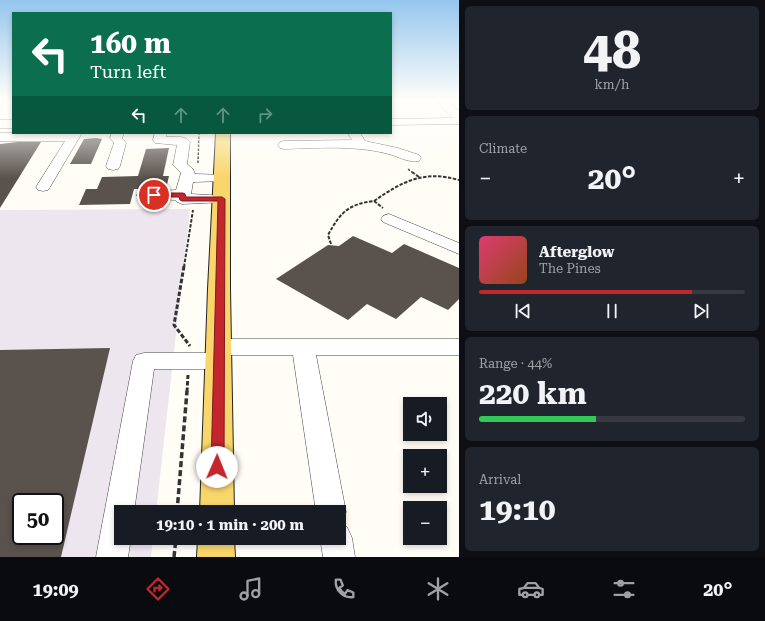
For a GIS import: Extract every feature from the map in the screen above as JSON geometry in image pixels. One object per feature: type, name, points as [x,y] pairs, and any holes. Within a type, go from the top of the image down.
[{"type":"main road","points":[[217,505],[223,134]]},
{"type":"main road","points":[[216,545],[216,557]]},
{"type":"street","points":[[113,166],[120,143],[116,138],[118,134]]},
{"type":"street","points":[[161,134],[159,140],[182,140],[184,142],[180,165],[192,178],[222,189]]},
{"type":"street","points":[[0,137],[74,135]]},
{"type":"street","points":[[43,187],[74,135]]},
{"type":"street","points":[[284,145],[357,138],[414,158]]},
{"type":"street","points":[[189,197],[192,178]]},
{"type":"street","points":[[144,195],[189,197],[222,189]]},
{"type":"street","points":[[389,220],[459,249]]},
{"type":"street","points":[[303,347],[330,505]]},
{"type":"street","points":[[112,557],[144,361],[189,361],[219,354],[303,347],[459,348]]},
{"type":"street","points":[[337,545],[339,557]]},
{"type":"path","points":[[192,178],[199,134]]},
{"type":"path","points":[[374,201],[395,186],[413,178],[437,176],[459,180]]},
{"type":"path","points":[[179,505],[190,346],[174,325],[189,197]]},
{"type":"path","points":[[174,557],[175,545]]},
{"type":"shaded area","points":[[190,209],[157,505],[114,505],[114,545],[152,545],[151,557],[0,557],[0,210]]},
{"type":"building","points":[[84,139],[102,139],[91,164],[70,164]]},
{"type":"building","points":[[41,142],[0,208],[0,144]]},
{"type":"building","points":[[169,148],[163,176],[169,176],[166,189],[134,189],[130,204],[79,205],[86,189],[97,189],[102,177],[138,176],[146,149]]},
{"type":"building","points":[[353,236],[392,253],[404,244],[459,268],[459,299],[448,310],[421,297],[396,319],[367,304],[348,320],[276,279],[328,245],[339,246]]},
{"type":"building","points":[[110,348],[64,544],[64,493],[12,493],[12,545],[64,545],[61,557],[0,557],[0,350]]},
{"type":"route","points":[[154,195],[183,195],[182,199],[222,199],[219,289],[220,311],[217,467]]}]
